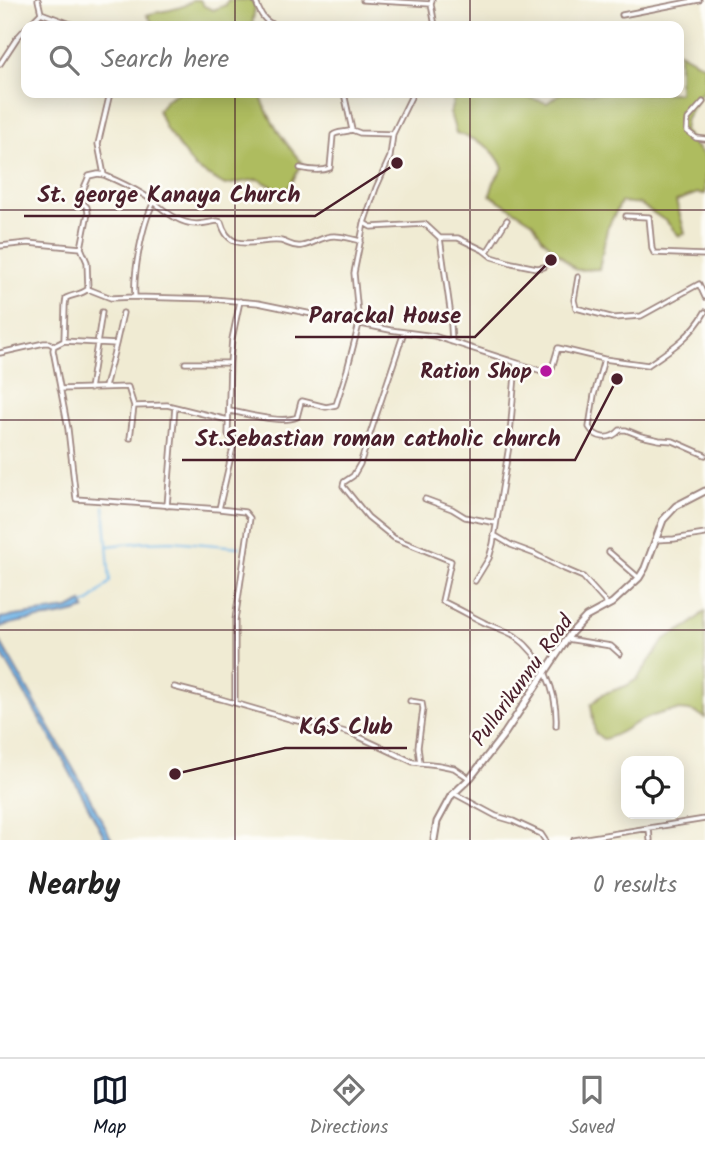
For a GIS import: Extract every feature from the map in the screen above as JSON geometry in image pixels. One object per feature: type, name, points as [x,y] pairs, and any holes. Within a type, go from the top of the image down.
[{"type":"main road","name":"Pullarikunnu Road","points":[[434,840],[440,815],[451,796],[505,733],[567,639],[586,617],[608,605],[639,578],[663,520],[676,506],[705,491]]},
{"type":"street","points":[[38,0],[41,13]]},
{"type":"street","points":[[255,0],[267,21]]},
{"type":"street","points":[[363,0],[432,2],[434,21]]},
{"type":"street","points":[[622,15],[699,0]]},
{"type":"street","points":[[41,13],[63,21]]},
{"type":"street","points":[[33,21],[41,13]]},
{"type":"street","points":[[0,64],[21,34]]},
{"type":"street","points":[[104,176],[98,144],[109,98]]},
{"type":"street","points":[[345,98],[352,130]]},
{"type":"street","points":[[230,411],[292,419],[297,417],[302,401],[327,407],[336,405],[359,324],[354,273],[364,223],[390,157],[393,134],[411,98]]},
{"type":"street","points":[[703,102],[688,119],[687,131],[696,138],[705,139]]},
{"type":"street","points":[[300,168],[330,168],[333,135],[336,132],[352,130],[360,133],[393,134]]},
{"type":"street","points":[[88,289],[87,262],[81,248],[88,213],[87,207],[81,201],[89,176],[98,174],[130,186],[153,204],[184,221],[195,224],[221,222],[225,234],[233,242],[281,242],[302,247],[332,235],[361,241]]},
{"type":"street","points":[[135,297],[140,249],[153,204]]},
{"type":"street","points":[[625,216],[649,217],[654,253],[705,255]]},
{"type":"street","points":[[487,252],[507,220]]},
{"type":"street","points":[[364,223],[370,227],[425,225],[440,238],[458,238],[492,257],[537,268],[544,267]]},
{"type":"street","points":[[440,238],[452,342]]},
{"type":"street","points":[[0,246],[28,243],[81,248]]},
{"type":"street","points":[[578,277],[574,300],[576,308],[614,318],[641,316],[699,284],[705,298]]},
{"type":"street","points":[[88,289],[111,298],[258,303],[434,336],[545,372],[552,368],[558,348],[604,359],[648,365],[680,343],[699,324],[705,312]]},
{"type":"street","points":[[65,341],[66,298],[79,295],[88,289]]},
{"type":"street","points":[[219,509],[234,443],[229,434],[230,363],[240,301]]},
{"type":"street","points":[[90,389],[102,312]]},
{"type":"street","points":[[105,387],[123,313]]},
{"type":"street","points":[[404,332],[360,464],[343,486],[368,517],[394,538],[451,561],[442,601],[514,635],[536,657],[545,673],[557,713],[556,726]]},
{"type":"street","points":[[54,346],[65,341],[116,344]]},
{"type":"street","points":[[0,353],[44,343],[54,346]]},
{"type":"street","points":[[54,346],[76,499],[219,509],[245,512],[250,518],[235,620],[235,703]]},
{"type":"street","points":[[604,359],[594,395],[589,427],[592,433],[611,437],[620,430],[626,430],[641,436],[673,441],[705,455]]},
{"type":"street","points":[[185,363],[230,363]]},
{"type":"street","points":[[475,580],[489,558],[494,535],[509,446],[516,363]]},
{"type":"street","points":[[60,389],[128,387],[134,406],[130,438]]},
{"type":"street","points":[[134,406],[167,405],[229,420]]},
{"type":"street","points":[[167,506],[175,407]]},
{"type":"street","points":[[425,499],[465,517],[496,523]]},
{"type":"street","points":[[655,540],[705,534]]},
{"type":"street","points":[[494,535],[583,577],[608,605]]},
{"type":"street","points":[[609,552],[639,578]]},
{"type":"street","points":[[567,639],[611,646],[620,654]]},
{"type":"street","points":[[174,687],[353,734],[398,756],[420,763],[454,768],[469,778]]},
{"type":"street","points":[[410,701],[422,703],[423,709],[418,747],[420,763]]},
{"type":"street","points":[[454,793],[496,816],[541,834],[545,840]]},
{"type":"street","points":[[574,840],[705,819]]},
{"type":"street","points":[[649,828],[650,840]]},
{"type":"green space","points":[[192,0],[200,0],[204,6],[213,10],[226,5],[228,0],[253,0],[255,7],[253,21],[151,21],[147,15],[188,4]]},
{"type":"green space","points":[[684,55],[705,66],[705,87],[686,118],[684,130],[705,156],[705,194],[698,193],[676,201],[685,233],[679,236],[667,222],[640,204],[621,202],[607,229],[599,269],[576,270],[542,238],[533,222],[490,195],[503,168],[490,149],[456,133],[450,113],[454,98],[530,98],[547,103],[554,98],[684,98]]},
{"type":"green space","points":[[262,98],[277,130],[302,163],[289,188],[283,192],[258,179],[225,185],[195,168],[166,129],[158,110],[167,99]]},
{"type":"green space","points":[[705,611],[705,718],[688,711],[670,711],[642,720],[607,738],[603,739],[595,733],[591,705],[603,694],[637,679],[665,639],[690,625]]},
{"type":"water","points":[[82,602],[85,609],[74,613],[0,627],[0,618],[69,609]]},
{"type":"water","points":[[0,641],[112,840],[106,840],[62,757],[0,651]]},
{"type":"waterway","points":[[83,604],[89,602],[110,582],[104,506]]},
{"type":"waterway","points":[[107,546],[172,541],[239,547]]},
{"type":"place","name":"St. george Kanaya Church","points":[[397,163]]},
{"type":"place","name":"Parackal House","points":[[551,260]]},
{"type":"place","name":"Ration Shop","points":[[546,371]]},
{"type":"place","name":"St.Sebastian roman catholic church","points":[[617,379]]},
{"type":"place","name":"KGS Club","points":[[175,774]]}]
